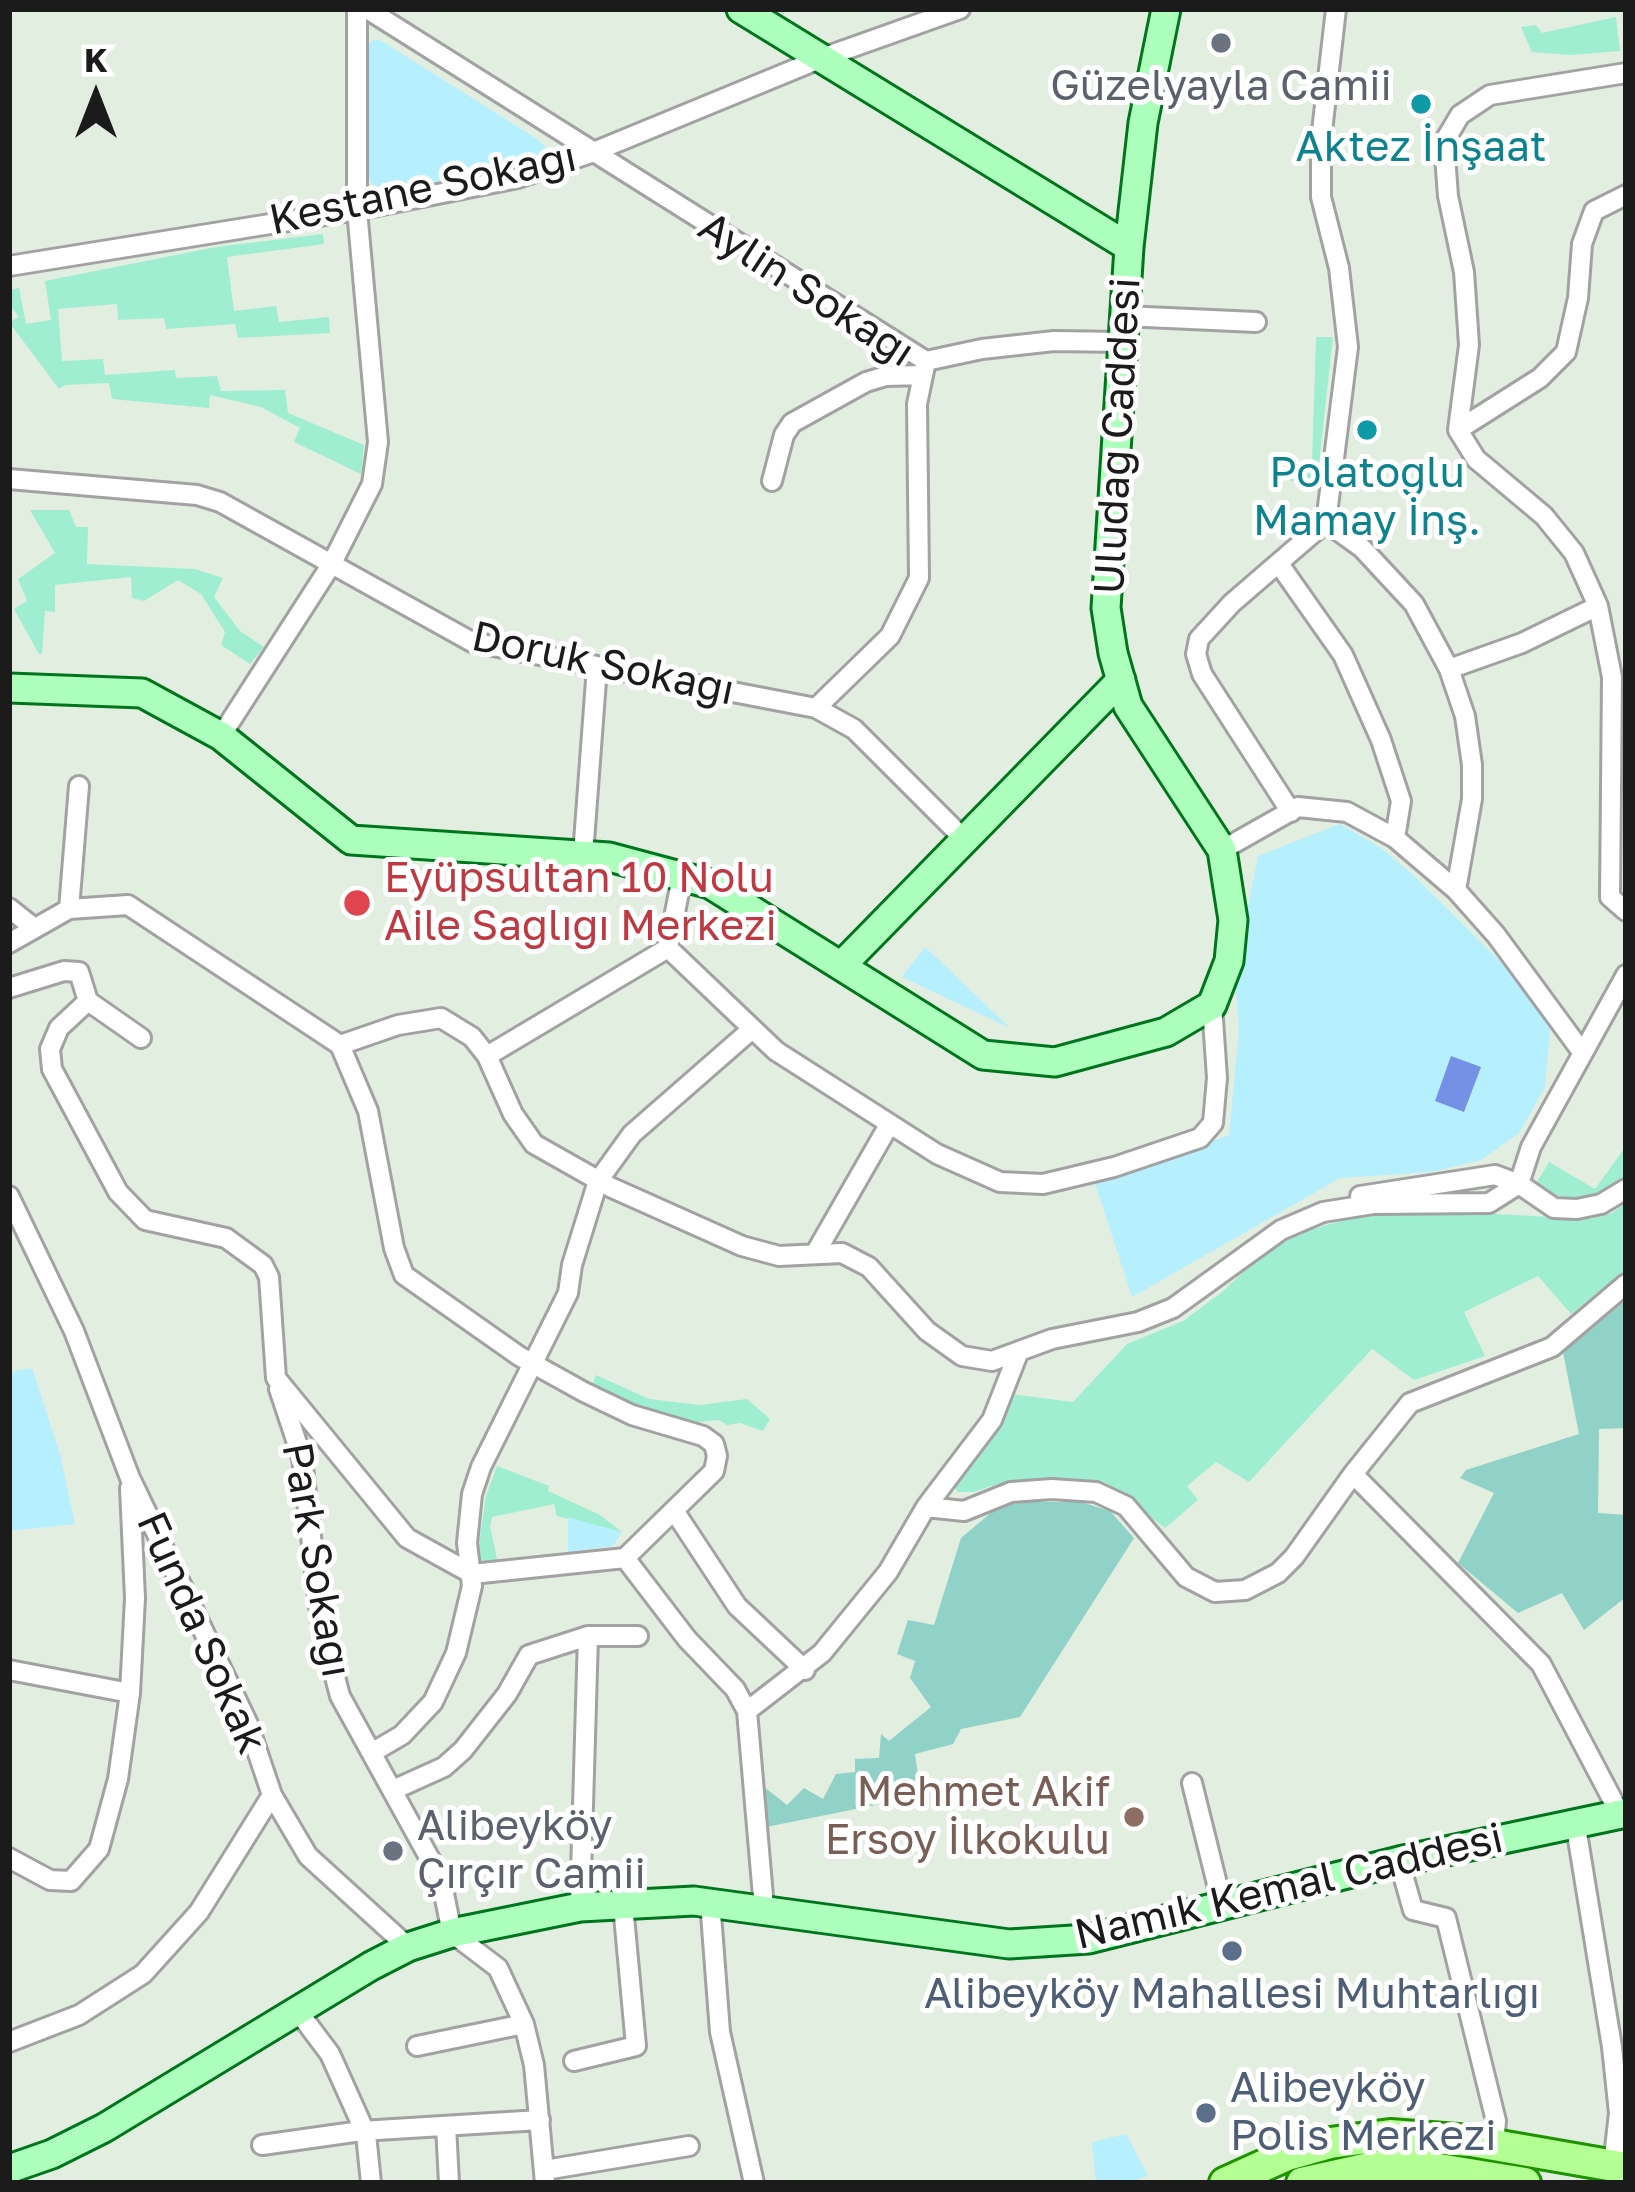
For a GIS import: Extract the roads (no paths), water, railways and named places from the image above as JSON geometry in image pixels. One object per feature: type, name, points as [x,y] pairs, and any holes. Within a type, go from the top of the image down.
[{"type":"main road","name":"Uludağ Caddesi","points":[[741,9],[1129,247],[1106,608],[1128,706],[1222,850]]},
{"type":"main road","points":[[1129,247],[1143,123],[1166,9]]},
{"type":"main road","points":[[842,964],[1120,680]]},
{"type":"main road","points":[[9,688],[142,692],[221,736],[351,840],[609,857],[710,884],[983,1055],[1055,1062],[1166,1032],[1212,1004],[1229,961],[1233,920],[1222,850]]},
{"type":"main road","name":"Namık Kemal Caddesi","points":[[9,2169],[104,2128],[408,1947],[452,1933],[580,1907],[710,1901],[1009,1944],[1103,1936],[1399,1861],[1623,1813]]},
{"type":"main road","points":[[1225,2183],[1287,2155],[1360,2138],[1423,2136],[1619,2167]]},
{"type":"main road","points":[[1302,2183],[1355,2170],[1405,2166],[1526,2183]]},
{"type":"street","points":[[221,736],[331,565],[372,484],[378,442],[357,210],[357,9]]},
{"type":"street","name":"Aylin Sokağı","points":[[367,9],[924,368],[917,404],[919,578],[890,636],[816,708]]},
{"type":"street","name":"Kestane Sokağı","points":[[9,266],[357,210],[518,178],[822,58],[961,9]]},
{"type":"street","points":[[1291,812],[1202,674],[1196,655],[1199,639],[1232,603],[1326,522],[1348,346],[1339,268],[1321,196],[1321,140],[1336,9]]},
{"type":"street","points":[[1626,73],[1490,95],[1460,115],[1444,142],[1448,196],[1464,272],[1469,345],[1458,430],[1475,459],[1544,516],[1574,553],[1598,606],[1612,677],[1610,897],[1626,911]]},
{"type":"street","points":[[1458,430],[1540,378],[1566,352],[1578,298],[1582,244],[1594,211],[1626,195]]},
{"type":"street","points":[[772,481],[784,435],[792,424],[866,382],[982,349],[1124,329],[1256,322]]},
{"type":"street","name":"Doruk Sokağı","points":[[9,479],[197,495],[220,502],[472,642],[816,708],[854,729],[964,839]]},
{"type":"street","points":[[1326,522],[1362,548],[1414,604],[1449,669],[1465,716],[1472,765],[1472,799],[1456,890]]},
{"type":"street","points":[[1279,564],[1343,655],[1381,740],[1401,801],[1395,838]]},
{"type":"street","points":[[1449,669],[1522,643],[1598,606]]},
{"type":"street","points":[[583,855],[597,667]]},
{"type":"street","points":[[69,909],[80,786]]},
{"type":"street","points":[[1222,850],[1298,807],[1347,812],[1395,838],[1456,890],[1522,968],[1582,1052]]},
{"type":"street","points":[[487,1056],[668,948],[682,877]]},
{"type":"street","points":[[9,943],[69,909],[128,905],[340,1045],[368,1111],[394,1248],[404,1275],[533,1362],[632,1415],[692,1432],[714,1444],[717,1456],[714,1471],[625,1558],[472,1574],[407,1538],[276,1378]]},
{"type":"street","points":[[9,908],[33,927]]},
{"type":"street","points":[[668,948],[751,1030],[889,1125],[937,1154],[1000,1182],[1043,1184],[1114,1167],[1200,1138],[1213,1123],[1217,1078],[1212,1004]]},
{"type":"street","points":[[9,988],[64,970],[79,972],[88,1001],[142,1039]]},
{"type":"street","points":[[1519,1184],[1532,1147],[1626,975]]},
{"type":"street","name":"Park Sokağı","points":[[88,1001],[59,1028],[50,1049],[60,1089],[130,1208],[145,1220],[226,1238],[262,1265],[269,1277],[276,1378],[302,1458],[320,1623],[340,1696],[441,1879],[452,1933]]},
{"type":"street","points":[[340,1045],[398,1025],[440,1018],[472,1036],[487,1056],[513,1114],[534,1144],[598,1181],[742,1246],[778,1256],[842,1253],[869,1267],[927,1331],[962,1356],[992,1361],[1052,1339],[1138,1322],[1173,1308],[1281,1230],[1366,1193],[1495,1175],[1519,1184],[1554,1208],[1577,1209],[1601,1204],[1626,1189]]},
{"type":"street","points":[[373,1752],[402,1735],[433,1702],[466,1622],[472,1574],[467,1544],[476,1480],[568,1293],[598,1181],[632,1134],[751,1030]]},
{"type":"street","points":[[816,1252],[889,1125]]},
{"type":"street","name":"Funda Sokak","points":[[9,1196],[74,1331],[130,1478],[248,1724],[272,1795],[199,1912],[143,1974],[80,2015],[9,2042]]},
{"type":"street","points":[[926,1507],[964,1510],[1011,1492],[1096,1492],[1126,1507],[1186,1576],[1229,1594],[1261,1583],[1294,1557],[1410,1403],[1552,1347],[1626,1284]]},
{"type":"street","points":[[747,1711],[805,1670],[888,1572],[926,1507],[992,1420],[1019,1351]]},
{"type":"street","points":[[1353,1474],[1541,1664],[1623,1813]]},
{"type":"street","points":[[9,1858],[50,1880],[71,1881],[99,1849],[118,1779],[130,1694],[135,1598],[130,1478]]},
{"type":"street","points":[[675,1512],[737,1606],[805,1670]]},
{"type":"street","points":[[625,1558],[687,1639],[735,1689],[747,1711],[764,1908]]},
{"type":"street","points":[[580,1907],[588,1636]]},
{"type":"street","points":[[393,1790],[444,1767],[463,1750],[508,1694],[529,1655],[588,1636],[638,1636]]},
{"type":"street","points":[[9,1670],[130,1694]]},
{"type":"street","points":[[1192,1783],[1222,1904]]},
{"type":"street","points":[[272,1795],[308,1856],[408,1947]]},
{"type":"street","points":[[1575,1821],[1619,2046],[1619,2167]]},
{"type":"street","points":[[1399,1861],[1413,1910],[1446,1918],[1496,2121],[1494,2145]]},
{"type":"street","points":[[710,1901],[719,2032],[754,2183]]},
{"type":"street","points":[[574,2061],[636,2046],[623,1905]]},
{"type":"street","points":[[452,1933],[498,1968],[524,2024],[534,2065],[545,2176],[689,2146]]},
{"type":"street","points":[[297,2010],[330,2054],[366,2134],[371,2183]]},
{"type":"street","points":[[417,2047],[524,2024]]},
{"type":"street","points":[[262,2145],[361,2131],[540,2120]]},
{"type":"street","points":[[446,2126],[448,2183]]},
{"type":"place","name":"Güzelyayla Camii","points":[[1221,43]]},
{"type":"place","name":"Aktez İnşaat","points":[[1421,104]]},
{"type":"place","name":"Polatoğlu Mamay İnş.","points":[[1367,430]]},
{"type":"place","name":"Eyüpsultan 10 Nolu Aile Sağlığı Merkezi","points":[[357,903]]},
{"type":"place","name":"Mehmet Akif Ersoy İlkokulu","points":[[1134,1817]]},
{"type":"place","name":"Alibeyköy Çırçır Camii","points":[[393,1851]]},
{"type":"place","name":"Alibeyköy Mahallesi Muhtarlığı","points":[[1232,1951]]},
{"type":"place","name":"Alibeyköy Polis Merkezi","points":[[1206,2113]]}]
